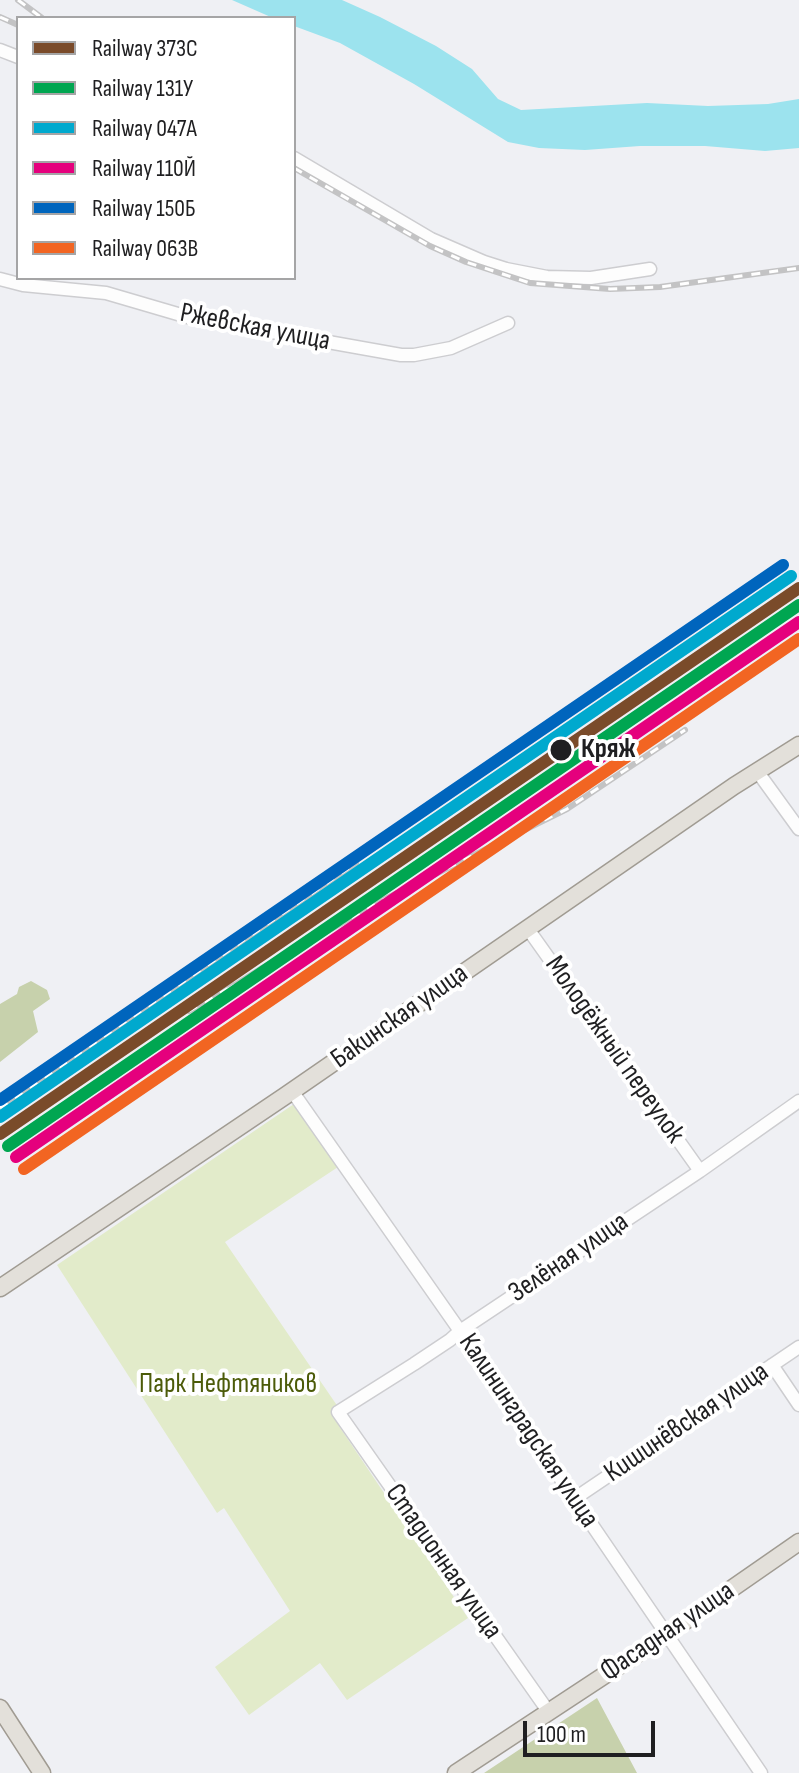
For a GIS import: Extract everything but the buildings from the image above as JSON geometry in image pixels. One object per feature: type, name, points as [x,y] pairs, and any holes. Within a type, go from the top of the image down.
[{"type":"main road","name":"Бакинская улица","points":[[0,1288],[799,745]]},
{"type":"main road","name":"Фасадная улица","points":[[456,1773],[799,1542]]},
{"type":"main road","points":[[0,1708],[42,1773]]},
{"type":"street","points":[[296,159],[431,239],[506,269],[547,277],[591,278],[650,269]]},
{"type":"street","name":"Ржевская улица","points":[[0,279],[23,285],[106,293],[188,317],[401,355],[451,348],[508,323]]},
{"type":"street","points":[[757,771],[799,829]]},
{"type":"street","name":"Молодёжный переулок","points":[[528,929],[700,1171]]},
{"type":"street","name":"Калининградская улица","points":[[292,1091],[460,1331],[761,1773]]},
{"type":"street","name":"Зелёная улица","points":[[338,1412],[450,1340],[799,1101]]},
{"type":"street","name":"Кишинёвская улица","points":[[574,1499],[799,1347]]},
{"type":"street","points":[[772,1365],[799,1405]]},
{"type":"street","name":"Стадионная улица","points":[[338,1412],[548,1711]]},
{"type":"green space","points":[[31,981],[47,990],[50,999],[33,1011],[38,1032],[0,1062],[0,1004]]},
{"type":"green space","name":"Парк Нефтяников","points":[[294,1104],[338,1167],[225,1242],[347,1420],[339,1426],[468,1618],[347,1700],[320,1663],[249,1715],[215,1667],[290,1611],[224,1508],[217,1513],[57,1265]]},
{"type":"green space","points":[[597,1698],[637,1773],[484,1773]]},
{"type":"water","points":[[232,0],[342,0],[436,46],[472,69],[498,99],[521,110],[647,103],[708,106],[768,104],[799,99],[799,148],[765,151],[705,146],[640,146],[585,150],[539,148],[508,142],[340,43],[296,27],[296,16],[268,16]]},
{"type":"railway","points":[[18,0],[39,16]]},
{"type":"railway","points":[[0,17],[16,24]]},
{"type":"railway","points":[[296,169],[430,246],[466,262],[530,283],[610,289],[660,287],[799,268]]},
{"type":"railway","points":[[227,990],[381,901],[567,809],[685,730]]},
{"type":"railway","points":[[0,1108],[356,863]]},
{"type":"railway","points":[[189,1011],[234,985]]},
{"type":"rail line","name":"150Б","points":[[0,1100],[783,565]]},
{"type":"rail line","name":"047А","points":[[0,1117],[791,576]]},
{"type":"rail line","name":"373C","points":[[0,1134],[799,588]]},
{"type":"rail line","name":"131У","points":[[8,1146],[799,605]]},
{"type":"rail line","name":"110Й","points":[[16,1157],[799,622]]},
{"type":"rail line","name":"063В","points":[[24,1169],[799,639]]},
{"type":"place","name":"Кряж","points":[[561,750]]}]
